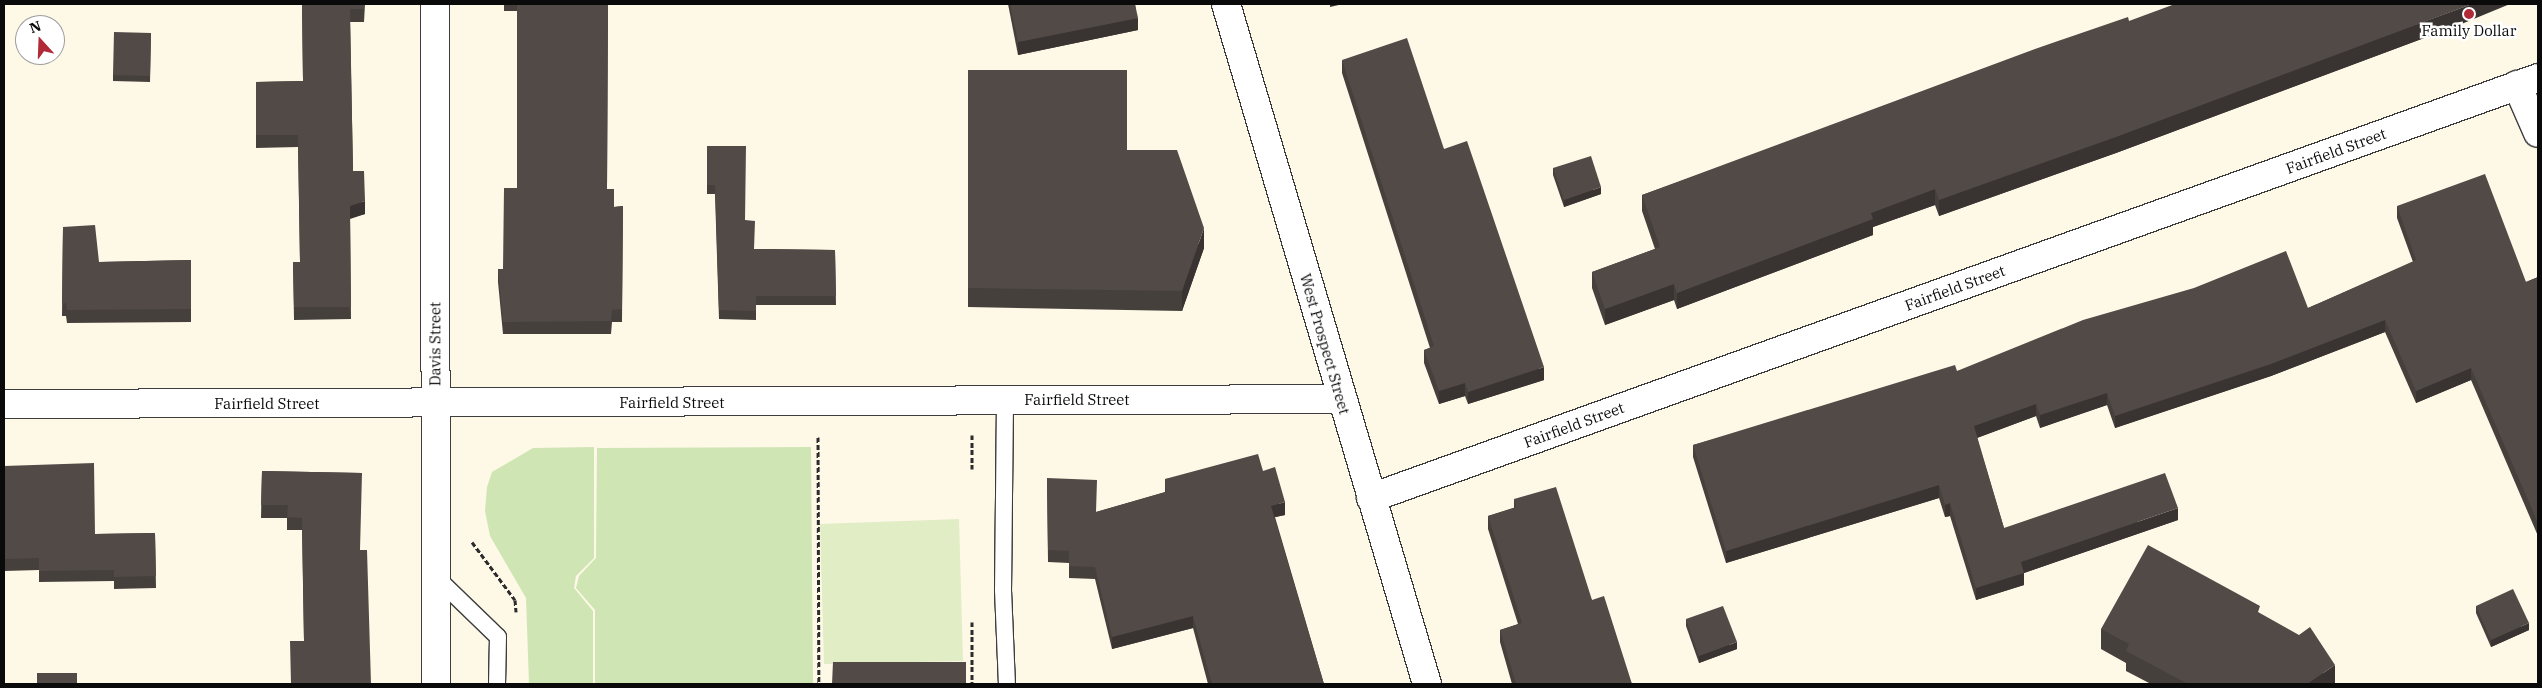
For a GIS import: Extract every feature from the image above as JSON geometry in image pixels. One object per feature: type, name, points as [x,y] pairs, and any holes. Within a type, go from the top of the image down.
[{"type":"street","name":"Davis Street","points":[[435,4],[436,684]]},
{"type":"street","name":"West Prospect Street","points":[[1226,4],[1341,399],[1427,684]]},
{"type":"street","name":"Fairfield Street","points":[[1371,498],[2528,82]]},
{"type":"street","points":[[2528,82],[2538,133]]},
{"type":"street","name":"Fairfield Street","points":[[4,404],[435,404],[1341,399]]},
{"type":"lane","points":[[1005,401],[1003,590],[1008,684]]},
{"type":"lane","points":[[436,577],[498,637],[497,684]]},
{"type":"path","points":[[818,437],[819,684]]},
{"type":"green space","points":[[594,447],[594,558],[576,576],[574,588],[593,611],[593,684],[529,684],[526,598],[490,536],[485,511],[487,487],[492,472],[533,448]]},
{"type":"green space","points":[[811,447],[813,684],[595,684],[595,610],[576,588],[579,576],[596,558],[597,448]]},
{"type":"green space","points":[[959,519],[963,661],[824,664],[820,524]]},
{"type":"building","points":[[302,4],[364,4],[364,9],[350,9],[353,171],[364,171],[365,201],[350,206],[351,307],[294,307],[293,262],[300,262],[298,135],[256,135],[256,82],[303,81]]},
{"type":"building","points":[[517,4],[608,4],[607,189],[614,189],[614,207],[623,206],[622,309],[612,310],[611,321],[503,322],[498,269],[503,269],[504,188],[517,188]]},
{"type":"building","points":[[1010,4],[1135,4],[1138,18],[1018,42]]},
{"type":"building","points":[[2175,4],[2472,4],[2116,137],[1939,200],[1935,189],[1871,213],[1873,219],[1677,293],[1674,284],[1605,309],[1592,272],[1660,247],[1642,195],[2035,49],[2128,17],[2129,21]]},
{"type":"building","points":[[114,32],[151,33],[150,76],[113,75]]},
{"type":"building","points":[[1407,38],[1444,149],[1467,141],[1544,367],[1468,392],[1465,383],[1439,391],[1424,350],[1434,346],[1342,60]]},
{"type":"building","points":[[968,70],[1127,70],[1127,150],[1177,150],[1204,228],[1182,291],[968,288]]},
{"type":"building","points":[[707,146],[746,146],[745,220],[755,221],[754,249],[835,250],[836,296],[756,296],[756,311],[719,310],[715,185],[707,185]]},
{"type":"building","points":[[1591,156],[1601,187],[1564,200],[1553,168]]},
{"type":"building","points":[[2485,174],[2526,282],[2538,277],[2538,523],[2471,368],[2416,391],[2385,320],[2271,364],[2115,416],[2107,393],[2040,415],[2036,404],[1974,426],[2004,528],[2165,473],[2178,508],[2021,562],[2024,573],[1976,588],[1950,503],[1945,505],[1939,485],[1726,551],[1693,445],[1955,365],[1957,371],[2083,320],[2194,288],[2286,251],[2308,308],[2416,260],[2397,206]]},
{"type":"building","points":[[95,225],[99,262],[191,260],[191,309],[67,310],[66,303],[62,304],[63,227]]},
{"type":"building","points":[[1258,454],[1263,471],[1275,467],[1285,502],[1271,506],[1324,684],[1212,684],[1193,616],[1112,637],[1095,567],[1069,566],[1069,551],[1048,550],[1047,478],[1097,480],[1096,512],[1166,492],[1165,479]]},
{"type":"building","points":[[94,463],[95,534],[155,533],[156,576],[114,577],[114,570],[39,571],[39,558],[4,559],[4,466]]},
{"type":"building","points":[[262,471],[362,473],[360,550],[367,550],[371,684],[291,684],[290,641],[304,641],[302,518],[287,517],[288,505],[261,505]]},
{"type":"building","points":[[1556,487],[1592,600],[1604,596],[1632,684],[1516,684],[1500,630],[1522,623],[1488,516],[1516,507],[1514,499]]},
{"type":"building","points":[[2148,545],[2260,606],[2258,612],[2299,635],[2310,627],[2335,665],[2307,684],[2188,684],[2126,651],[2129,644],[2101,629]]},
{"type":"building","points":[[2513,589],[2529,623],[2491,640],[2476,606]]},
{"type":"building","points":[[1723,606],[1737,642],[1699,656],[1686,619]]},
{"type":"building","points":[[833,662],[966,662],[966,684],[832,684]]},
{"type":"building","points":[[37,673],[77,673],[77,684],[37,684]]},
{"type":"place","name":"Family Dollar","points":[[2469,14]]}]
